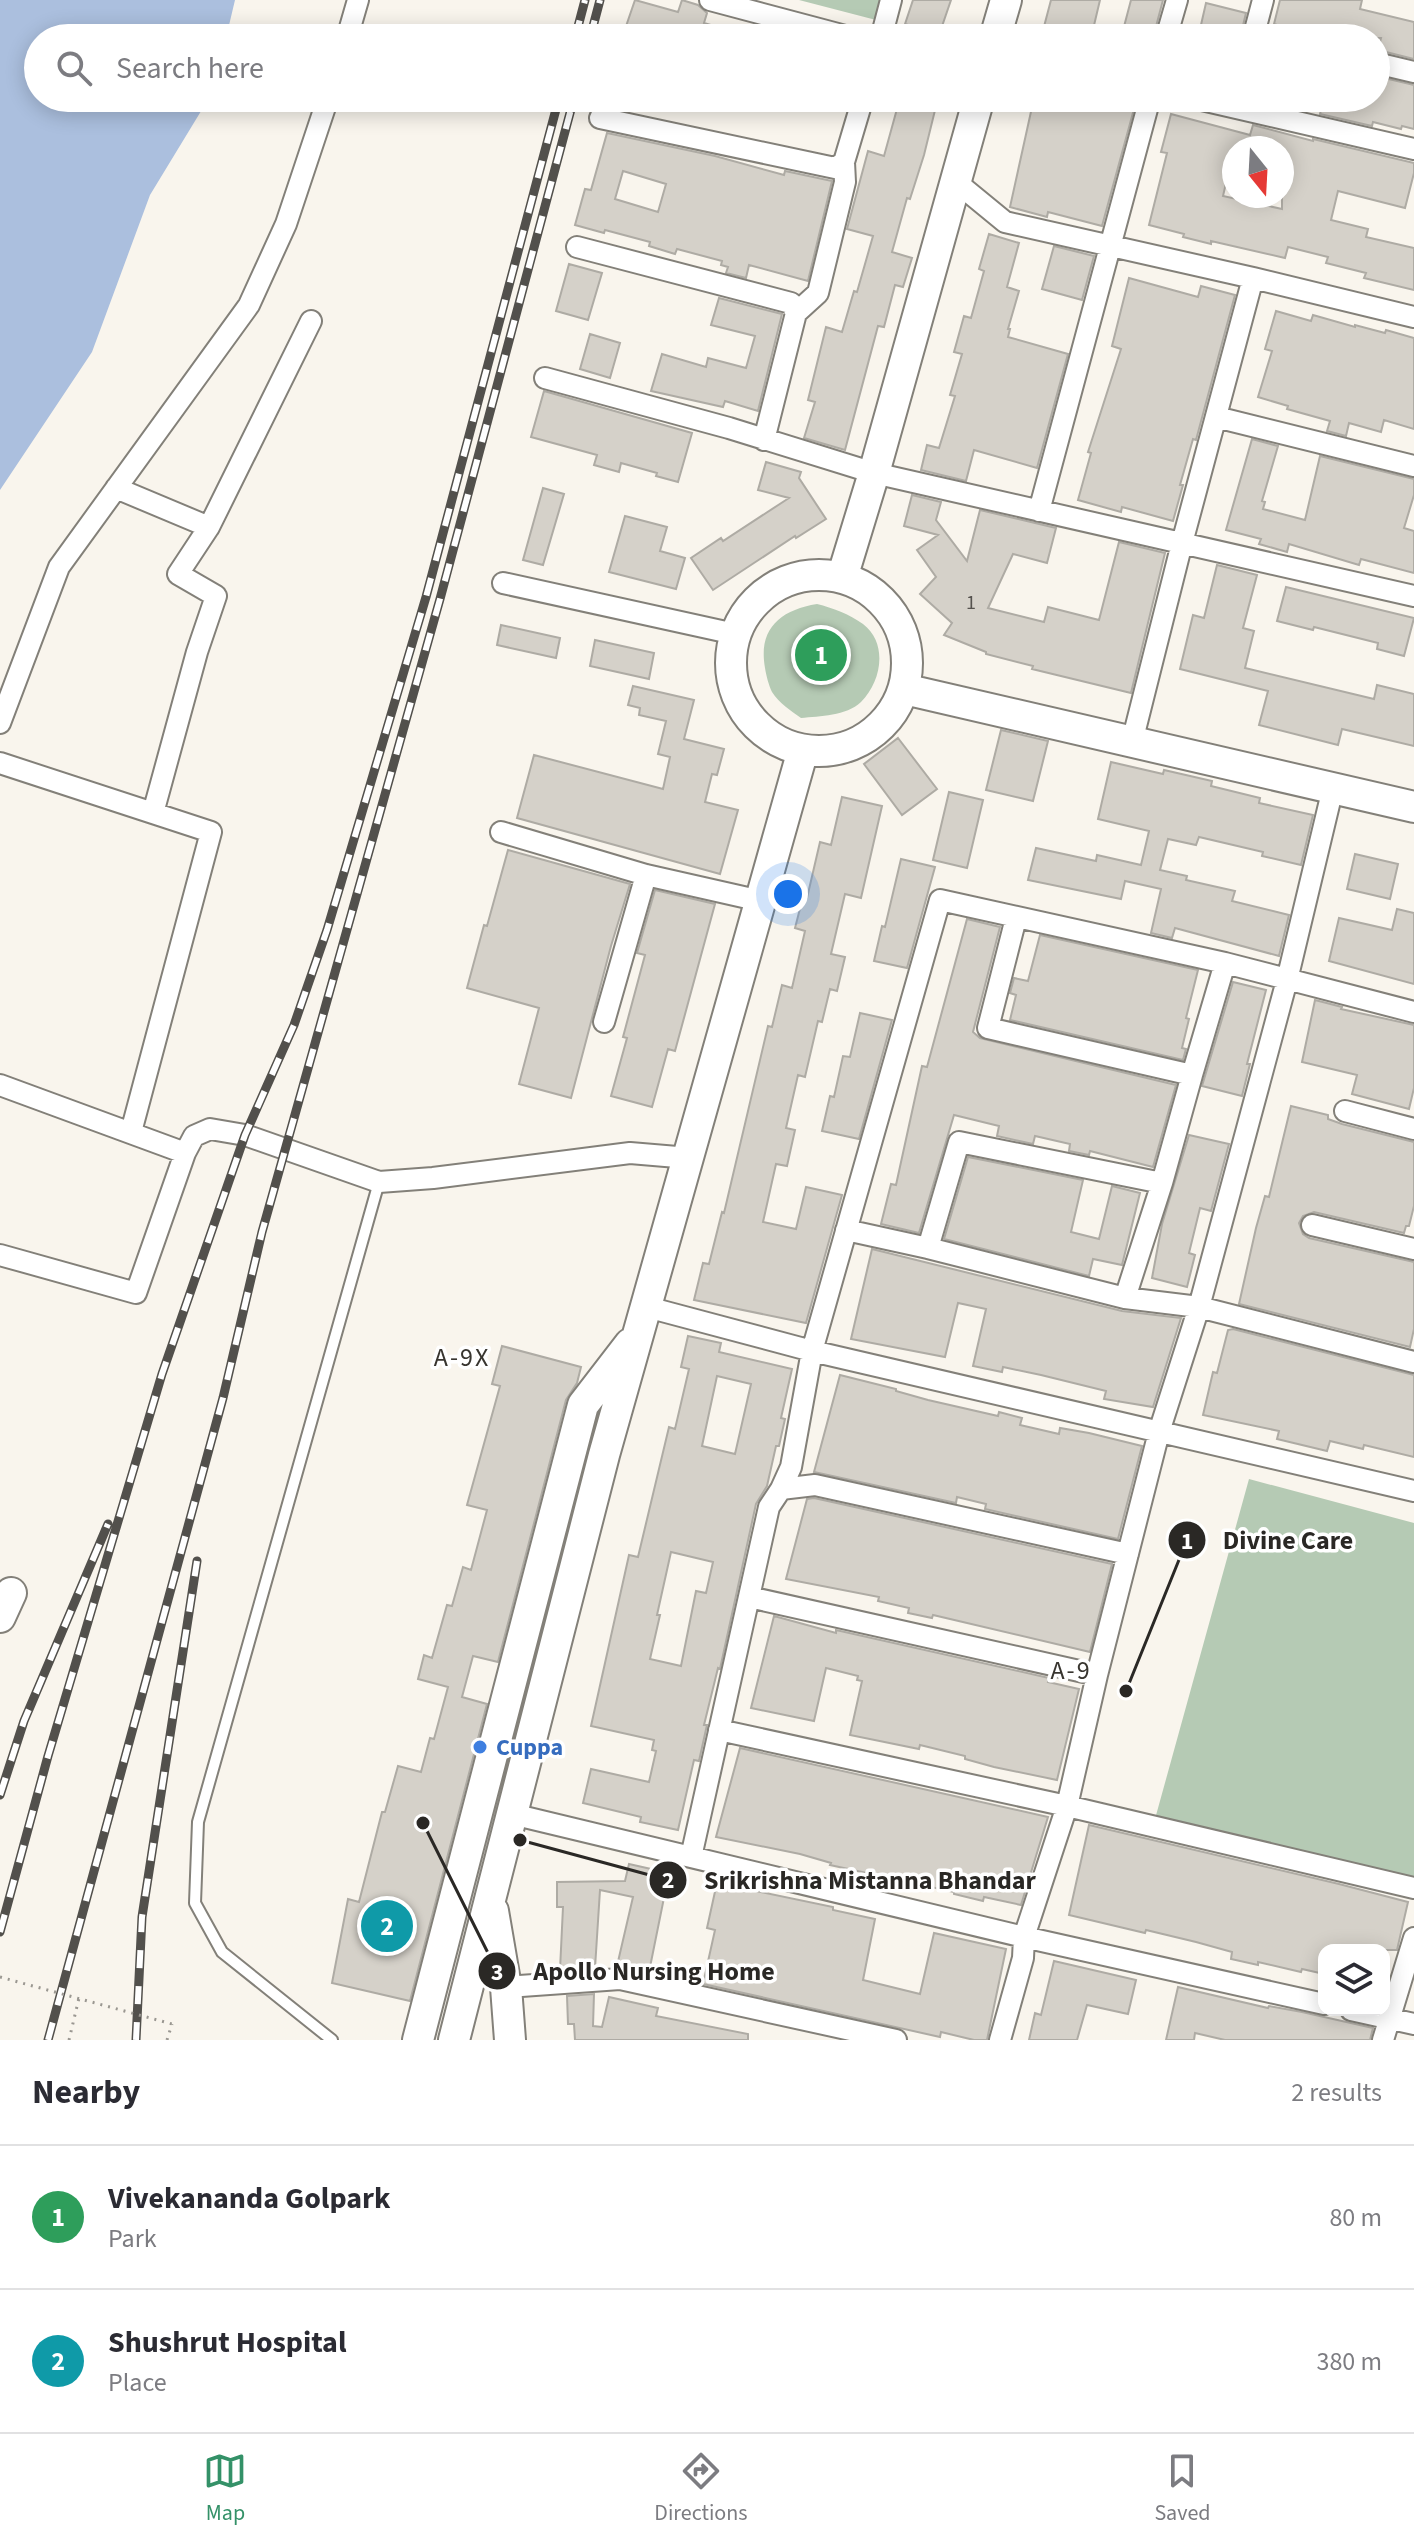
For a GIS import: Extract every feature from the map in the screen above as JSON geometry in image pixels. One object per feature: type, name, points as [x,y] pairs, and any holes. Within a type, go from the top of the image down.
[{"type":"street","points":[[351,24],[358,0]]},
{"type":"street","points":[[710,0],[800,24]]},
{"type":"street","points":[[885,24],[891,0]]},
{"type":"street","points":[[999,24],[1006,0]]},
{"type":"street","points":[[1170,24],[1177,0]]},
{"type":"street","points":[[1260,24],[1263,0]]},
{"type":"street","points":[[1390,66],[1414,72]]},
{"type":"street","points":[[0,723],[59,567],[249,305],[286,224],[323,112]]},
{"type":"street","points":[[764,440],[796,313],[818,293],[845,182],[844,162],[859,112]]},
{"type":"street","points":[[842,578],[975,112]]},
{"type":"street","points":[[1039,511],[1146,112]]},
{"type":"street","points":[[1271,112],[1414,149]]},
{"type":"street","points":[[600,118],[835,168],[844,162]]},
{"type":"street","points":[[955,181],[1005,222],[1414,317]]},
{"type":"street","points":[[577,247],[791,303],[796,313]]},
{"type":"street","points":[[1132,742],[1253,278]]},
{"type":"street","points":[[153,813],[197,652],[216,596],[178,574],[209,527],[311,321]]},
{"type":"street","points":[[545,378],[729,428],[874,473],[1414,596]]},
{"type":"street","points":[[1216,417],[1414,466]]},
{"type":"street","points":[[116,488],[209,527]]},
{"type":"street","points":[[809,575],[842,578],[873,593],[897,620],[907,654],[904,689],[889,717],[865,738],[835,750],[803,750],[772,738],[747,715],[735,692],[730,667],[735,634],[752,606],[778,585],[809,575]]},
{"type":"street","points":[[503,583],[735,634]]},
{"type":"street","points":[[904,689],[1414,807]]},
{"type":"street","points":[[454,2040],[604,1455],[803,750]]},
{"type":"street","points":[[0,763],[211,832],[131,1132]]},
{"type":"street","points":[[1000,2040],[1023,1958],[1024,1937],[1067,1806],[1159,1432],[1199,1307],[1287,980],[1333,788]]},
{"type":"street","points":[[501,832],[646,875],[761,901]]},
{"type":"street","points":[[604,1022],[646,875]]},
{"type":"street","points":[[691,1857],[769,1507],[791,1467],[812,1351],[940,900],[1225,963],[1414,1012]]},
{"type":"street","points":[[1016,918],[988,1028],[1192,1075]]},
{"type":"street","points":[[1125,1298],[1162,1183],[1225,963]]},
{"type":"street","points":[[0,1085],[185,1153]]},
{"type":"street","points":[[1345,1111],[1414,1129]]},
{"type":"street","points":[[0,1255],[136,1293],[185,1153],[194,1136],[210,1129],[245,1135],[379,1182],[630,1153],[689,1158]]},
{"type":"street","points":[[928,1248],[959,1142],[1162,1183]]},
{"type":"street","points":[[1312,1225],[1414,1249]]},
{"type":"street","points":[[846,1230],[1125,1298],[1199,1307],[1414,1362]]},
{"type":"street","points":[[644,1318],[812,1351],[1414,1491]]},
{"type":"street","points":[[418,2040],[583,1405],[644,1318]]},
{"type":"street","points":[[781,1489],[815,1485],[1128,1554]]},
{"type":"street","points":[[749,1597],[1097,1675]]},
{"type":"street","points":[[719,1730],[1067,1806],[1414,1888]]},
{"type":"street","points":[[512,1814],[1024,1937],[1318,2003]]},
{"type":"street","points":[[490,1897],[506,1987],[510,2040]]},
{"type":"street","points":[[1383,2040],[1414,1938]]},
{"type":"street","points":[[506,1987],[620,1979],[896,2040]]},
{"type":"street","points":[[1376,2016],[1414,2024]]},
{"type":"lane","points":[[332,2040],[222,1952],[195,1903],[198,1822],[379,1182]]},
{"type":"path","points":[[0,1977],[172,2024],[167,2040]]},
{"type":"path","points":[[69,2040],[79,1998]]},
{"type":"green space","points":[[799,0],[881,0],[876,20]]},
{"type":"green space","points":[[817,604],[863,624],[876,641],[879,662],[874,684],[855,707],[801,718],[772,692],[765,668],[765,642],[774,624],[782,617]]},
{"type":"green space","points":[[1249,1479],[1414,1523],[1414,1884],[1155,1819]]},
{"type":"water","points":[[0,0],[235,0],[229,24],[24,24],[24,112],[200,112],[150,195],[92,352],[0,490]]},
{"type":"building","points":[[635,0],[678,12],[682,0],[698,5],[707,13],[704,23],[707,24],[627,24]]},
{"type":"building","points":[[913,0],[951,0],[943,24],[905,24]]},
{"type":"building","points":[[1051,0],[1100,0],[1094,24],[1045,24]]},
{"type":"building","points":[[1131,0],[1163,0],[1157,24],[1125,24]]},
{"type":"building","points":[[1280,0],[1362,0],[1360,9],[1414,22],[1414,59],[1390,53],[1390,24],[1274,24]]},
{"type":"building","points":[[1206,3],[1246,13],[1243,24],[1201,24]]},
{"type":"building","points":[[1390,79],[1414,85],[1414,129],[1373,122],[1372,126],[1320,114],[1390,112]]},
{"type":"building","points":[[896,112],[935,112],[924,155],[910,199],[907,198],[892,252],[912,258],[903,287],[895,285],[884,327],[878,326],[845,450],[804,438],[815,402],[808,400],[826,327],[842,332],[873,236],[847,229],[868,151],[884,156]]},
{"type":"building","points":[[1031,112],[1133,112],[1102,226],[1048,212],[1047,217],[1010,207]]},
{"type":"building","points":[[1171,114],[1250,135],[1253,125],[1414,163],[1405,208],[1338,191],[1331,220],[1368,229],[1366,237],[1414,248],[1414,290],[1364,278],[1366,273],[1326,263],[1328,257],[1288,247],[1285,258],[1211,241],[1211,244],[1149,225],[1167,153],[1161,152]]},
{"type":"building","points":[[607,133],[715,156],[784,175],[785,171],[832,181],[808,281],[749,265],[746,278],[726,273],[728,267],[721,265],[722,261],[677,249],[675,254],[649,246],[650,242],[575,225],[585,189],[591,190]],"holes":[[[623,171],[666,184],[658,212],[615,199]]]},
{"type":"building","points":[[989,234],[1019,243],[1007,287],[1019,291],[1008,337],[1068,354],[1037,468],[974,450],[966,481],[921,470],[927,445],[939,448],[955,396],[950,395],[962,354],[954,352],[964,316],[971,318],[984,271],[979,269]]},
{"type":"building","points":[[1054,246],[1094,256],[1082,300],[1042,289]]},
{"type":"building","points":[[569,264],[602,273],[588,320],[556,311]]},
{"type":"building","points":[[1129,278],[1198,297],[1201,286],[1235,295],[1196,440],[1193,439],[1180,485],[1183,485],[1173,521],[1122,507],[1121,512],[1078,500],[1091,453],[1088,452],[1121,349],[1112,346]]},
{"type":"building","points":[[719,298],[782,314],[758,411],[725,401],[723,407],[651,391],[662,354],[706,367],[708,358],[746,368],[755,336],[711,325]]},
{"type":"building","points":[[1276,311],[1311,321],[1313,315],[1414,338],[1414,429],[1384,420],[1381,432],[1349,423],[1346,436],[1327,431],[1330,421],[1258,397],[1272,351],[1265,349]]},
{"type":"building","points":[[590,334],[620,343],[610,378],[580,369]]},
{"type":"building","points":[[544,391],[692,433],[678,482],[621,463],[619,472],[594,465],[597,455],[531,437]]},
{"type":"building","points":[[1252,439],[1278,446],[1262,501],[1265,502],[1263,509],[1305,520],[1320,456],[1414,479],[1414,495],[1404,528],[1414,531],[1414,573],[1361,559],[1359,565],[1289,544],[1287,552],[1259,544],[1261,539],[1226,530]]},
{"type":"building","points":[[766,462],[801,472],[799,478],[826,519],[713,590],[691,558],[789,498],[758,490]]},
{"type":"building","points":[[543,488],[564,494],[543,565],[523,560]]},
{"type":"building","points":[[912,495],[941,502],[936,520],[967,561],[980,510],[1056,528],[1047,563],[1013,554],[988,608],[1044,622],[1048,607],[1099,620],[1119,542],[1165,553],[1131,693],[1032,669],[1033,666],[986,654],[944,635],[952,623],[920,594],[936,577],[917,550],[938,535],[904,526]]},
{"type":"building","points":[[625,516],[667,527],[660,551],[685,558],[676,589],[609,572]]},
{"type":"building","points":[[1217,565],[1257,575],[1243,628],[1254,631],[1245,668],[1374,699],[1377,685],[1414,694],[1414,746],[1342,729],[1338,745],[1259,725],[1268,691],[1180,669],[1193,615],[1204,618]]},
{"type":"building","points":[[1286,587],[1414,618],[1404,656],[1377,649],[1378,643],[1277,621]]},
{"type":"building","points":[[501,625],[560,638],[556,658],[497,645]]},
{"type":"building","points":[[595,640],[654,653],[649,679],[590,666]]},
{"type":"building","points":[[633,686],[694,700],[684,739],[724,749],[717,775],[712,774],[705,802],[738,810],[720,874],[517,818],[534,755],[663,789],[670,757],[658,754],[666,721],[639,715],[640,708],[628,705]]},
{"type":"building","points":[[1001,730],[1048,741],[1033,801],[986,790]]},
{"type":"building","points":[[898,738],[937,789],[902,815],[864,764]]},
{"type":"building","points":[[1111,762],[1212,781],[1211,786],[1260,798],[1259,803],[1313,815],[1301,865],[1262,856],[1263,852],[1199,837],[1196,845],[1168,839],[1160,870],[1187,876],[1186,880],[1235,891],[1232,901],[1289,915],[1279,956],[1175,928],[1172,938],[1151,933],[1161,889],[1125,881],[1121,899],[1028,880],[1036,848],[1096,861],[1097,855],[1141,865],[1149,831],[1098,819]]},
{"type":"building","points":[[949,792],[983,800],[967,868],[933,860]]},
{"type":"building","points":[[842,797],[882,806],[861,898],[845,894],[831,954],[845,957],[837,991],[830,989],[822,1022],[818,1021],[805,1077],[798,1075],[786,1128],[795,1130],[787,1166],[776,1164],[763,1222],[796,1229],[806,1187],[842,1195],[806,1323],[694,1300],[703,1263],[709,1264],[724,1213],[768,1026],[772,1027],[782,985],[792,988],[805,931],[795,928],[803,897],[807,898],[820,842],[831,845]]},
{"type":"building","points":[[508,850],[630,884],[571,1098],[519,1084],[539,1008],[467,988]]},
{"type":"building","points":[[1355,854],[1398,864],[1390,899],[1347,889]]},
{"type":"building","points":[[901,859],[935,867],[907,968],[874,961]]},
{"type":"building","points":[[655,890],[715,904],[675,1051],[668,1049],[652,1107],[611,1096],[645,955],[637,953]]},
{"type":"building","points":[[1397,909],[1414,913],[1414,984],[1329,961],[1339,918],[1392,930]]},
{"type":"building","points":[[967,919],[1000,927],[973,1032],[980,1038],[1176,1085],[1153,1167],[1090,1151],[1089,1155],[1069,1151],[1070,1144],[1035,1136],[1033,1144],[997,1136],[999,1126],[954,1115],[919,1233],[881,1224],[891,1184],[896,1185],[922,1066],[927,1067]]},
{"type":"building","points":[[1040,935],[1198,970],[1186,1018],[1189,1019],[1182,1048],[1186,1049],[1183,1060],[1010,1020],[1016,995],[1010,993],[1014,978],[1028,981]]},
{"type":"building","points":[[1233,982],[1266,990],[1242,1096],[1202,1086]]},
{"type":"building","points":[[1315,1000],[1414,1025],[1414,1088],[1409,1109],[1352,1094],[1357,1075],[1302,1062]]},
{"type":"building","points":[[860,1013],[892,1020],[859,1139],[822,1131],[843,1056],[850,1057]]},
{"type":"building","points":[[1291,1106],[1328,1115],[1328,1119],[1342,1124],[1414,1142],[1414,1206],[1404,1233],[1314,1212],[1303,1216],[1299,1223],[1303,1234],[1309,1238],[1414,1262],[1414,1329],[1410,1347],[1239,1304],[1256,1228],[1265,1196],[1269,1197]]},
{"type":"building","points":[[1189,1135],[1229,1144],[1211,1211],[1200,1208],[1189,1253],[1195,1255],[1187,1287],[1152,1278],[1162,1224]]},
{"type":"building","points":[[968,1157],[1083,1180],[1071,1232],[1099,1239],[1112,1186],[1140,1193],[1122,1265],[1093,1259],[1089,1276],[944,1239]]},
{"type":"building","points":[[872,1249],[1122,1311],[1181,1318],[1153,1407],[1104,1399],[1106,1391],[1041,1375],[1003,1367],[1002,1372],[973,1366],[986,1309],[958,1303],[945,1357],[851,1339]]},
{"type":"building","points":[[1228,1330],[1414,1375],[1414,1457],[1364,1445],[1363,1449],[1330,1441],[1327,1451],[1277,1439],[1279,1431],[1203,1415],[1213,1372],[1217,1373]]},
{"type":"building","points":[[688,1336],[721,1343],[719,1352],[792,1369],[781,1418],[785,1419],[779,1446],[776,1446],[767,1486],[756,1504],[720,1669],[704,1725],[707,1725],[699,1761],[694,1760],[678,1830],[640,1822],[641,1817],[583,1803],[591,1769],[649,1782],[656,1751],[652,1750],[654,1740],[591,1726],[629,1555],[638,1557],[669,1427],[675,1429],[689,1369],[681,1367]],"holes":[[[717,1376],[751,1384],[735,1454],[702,1446]],[[671,1552],[713,1562],[706,1593],[696,1591],[681,1666],[650,1659]]]},
{"type":"building","points":[[502,1346],[581,1367],[577,1383],[566,1400],[498,1662],[473,1656],[462,1697],[487,1704],[410,2001],[332,1983],[348,1899],[359,1902],[382,1812],[385,1812],[398,1766],[421,1772],[448,1687],[418,1679],[424,1655],[432,1658],[447,1605],[452,1606],[463,1567],[471,1570],[487,1510],[467,1505],[500,1386],[492,1384]]},
{"type":"building","points":[[840,1375],[928,1400],[998,1416],[999,1412],[1022,1418],[1020,1425],[1059,1434],[1060,1428],[1142,1446],[1118,1539],[985,1509],[986,1504],[957,1497],[956,1503],[814,1472]]},
{"type":"building","points":[[814,1498],[1112,1564],[1090,1652],[933,1615],[932,1618],[908,1613],[909,1608],[878,1601],[879,1597],[786,1579],[807,1499]]},
{"type":"building","points":[[774,1616],[836,1633],[836,1630],[1049,1678],[1048,1682],[1079,1689],[1057,1780],[994,1767],[920,1745],[919,1749],[850,1735],[862,1681],[857,1680],[858,1676],[826,1668],[814,1721],[751,1708]]},
{"type":"building","points":[[740,1748],[1048,1817],[1021,1905],[984,1897],[983,1901],[830,1865],[800,1854],[716,1837]]},
{"type":"building","points":[[1089,1825],[1408,1902],[1397,1950],[1390,1950],[1390,1944],[1318,1944],[1318,1973],[1231,1959],[1232,1952],[1196,1942],[1069,1915]]},
{"type":"building","points":[[629,1864],[669,1873],[649,1972],[617,1966],[633,1897],[600,1890],[595,1968],[560,1970],[563,1907],[557,1907],[557,1882],[625,1881]]},
{"type":"building","points":[[718,1878],[757,1887],[756,1891],[875,1919],[863,1980],[920,1994],[934,1933],[1006,1949],[987,2040],[941,2032],[940,2037],[703,1984],[715,1930],[707,1928]]},
{"type":"building","points":[[1054,1961],[1136,1980],[1128,2014],[1087,2005],[1077,2040],[1029,2040],[1035,2013],[1041,2015]]},
{"type":"building","points":[[1178,1987],[1373,2028],[1370,2040],[1225,2040],[1195,2033],[1194,2040],[1166,2040]]},
{"type":"building","points":[[594,1994],[593,2026],[602,2027],[609,1997],[658,2008],[656,2016],[748,2034],[748,2040],[575,2040],[574,2024],[568,2024],[567,1996]]},
{"type":"railway","points":[[579,24],[585,0]]},
{"type":"railway","points":[[594,24],[600,0]]},
{"type":"railway","points":[[0,1932],[48,1756],[162,1374],[245,1135],[294,1025],[327,930],[426,597],[555,112]]},
{"type":"railway","points":[[48,2040],[223,1398],[262,1232],[440,599],[570,112]]},
{"type":"railway","points":[[0,1795],[24,1721],[108,1524]]},
{"type":"railway","points":[[136,2040],[142,1917],[197,1561]]},
{"type":"place","name":"Vivekananda Golpark","points":[[821,655]]},
{"type":"place","name":"Divine Care","points":[[1126,1691]]},
{"type":"place","name":"Cuppa","points":[[480,1747]]},
{"type":"place","name":"Apollo Nursing Home","points":[[423,1823]]},
{"type":"place","name":"Srikrishna Mistanna Bhandar","points":[[520,1840]]},
{"type":"place","name":"Shushrut Hospital","points":[[387,1926]]},
{"type":"district","name":"A-9X","points":[[462,1357]]},
{"type":"district","name":"A-9","points":[[1071,1670]]}]
